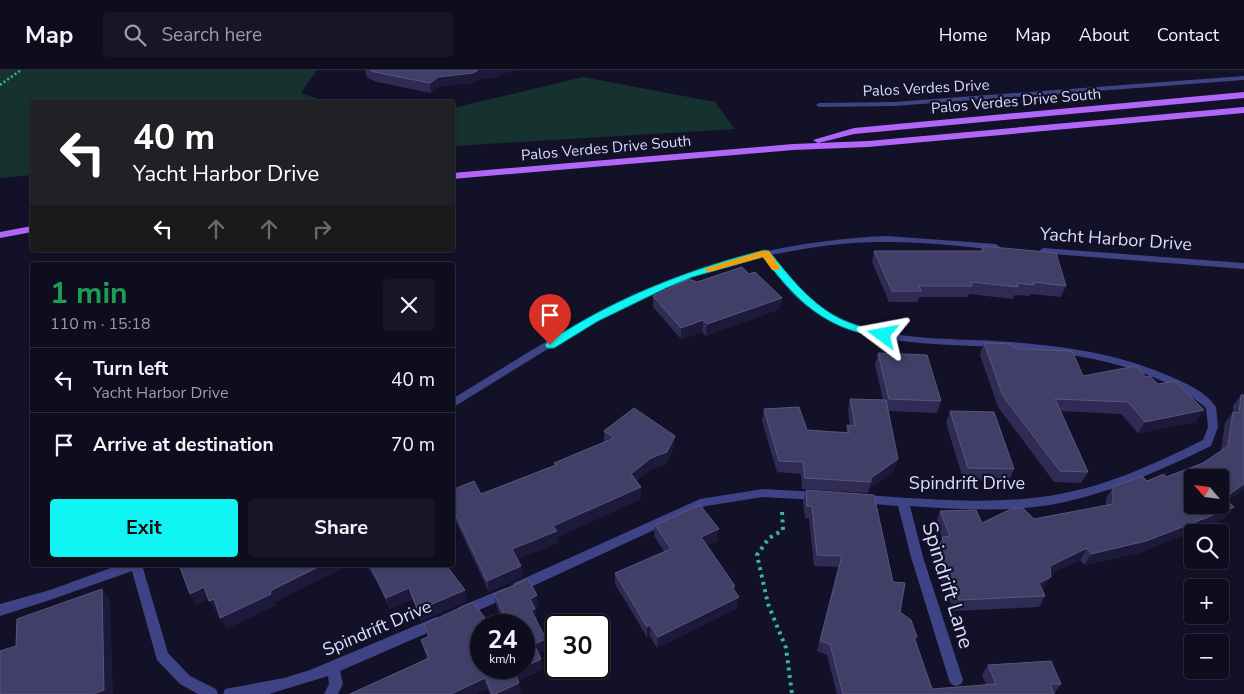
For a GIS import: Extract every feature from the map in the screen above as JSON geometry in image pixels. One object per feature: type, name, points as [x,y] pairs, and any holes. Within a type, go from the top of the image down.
[{"type":"main road","name":"Palos Verdes Drive South","points":[[793,147],[854,131],[1244,95]]},
{"type":"main road","name":"Palos Verdes Drive South","points":[[455,176],[793,147],[868,144],[1244,110]]},
{"type":"main road","points":[[0,235],[30,229]]},
{"type":"street","name":"Palos Verdes Drive","points":[[819,105],[894,104],[1244,78]]},
{"type":"street","points":[[455,402],[594,319],[628,301],[689,275],[765,253],[803,246],[886,239],[921,240],[1004,248]]},
{"type":"street","name":"Yacht Harbor Drive","points":[[1032,250],[1244,266]]},
{"type":"street","name":"Spindrift Drive","points":[[765,253],[777,271],[802,297],[824,315],[850,327],[910,338],[1066,351],[1120,362],[1197,392],[1211,407],[1212,427],[1207,442],[1152,470],[1097,489],[1017,504],[902,502],[847,498]]},
{"type":"street","name":"Spindrift Drive","points":[[230,694],[252,692],[310,676],[334,667],[512,590],[704,502],[736,496],[782,493],[829,496]]},
{"type":"street","name":"Spindrift Lane","points":[[902,502],[956,680]]},
{"type":"street","points":[[0,610],[50,595],[129,567]]},
{"type":"street","points":[[136,567],[162,656],[185,680],[211,694]]},
{"type":"street","points":[[331,694],[336,684],[334,667]]},
{"type":"path","points":[[0,85],[21,70]]},
{"type":"path","points":[[782,493],[783,530],[769,538],[757,555],[768,604],[786,648],[792,694]]},
{"type":"green space","points":[[0,70],[317,70],[301,93],[321,100],[30,100],[30,175],[0,178]]},
{"type":"green space","points":[[583,77],[715,102],[735,129],[455,146],[455,108]]},
{"type":"building","points":[[370,70],[478,70],[473,73],[438,77],[430,83]]},
{"type":"building","points":[[982,246],[1056,253],[1066,286],[1033,282],[1034,285],[1017,283],[1018,287],[971,282],[972,286],[919,286],[921,291],[892,291],[874,251],[983,251]]},
{"type":"building","points":[[742,267],[749,274],[755,272],[782,298],[707,324],[703,320],[681,328],[653,296],[689,279],[697,282]]},
{"type":"building","points":[[984,343],[1012,344],[1013,347],[1020,349],[1072,351],[1083,376],[1136,366],[1146,377],[1150,376],[1158,384],[1175,381],[1204,410],[1145,422],[1128,402],[1055,399],[1088,472],[1060,471],[1003,396]]},
{"type":"building","points":[[878,353],[927,355],[941,401],[889,399]]},
{"type":"building","points":[[1241,395],[1244,395],[1244,484],[1229,494],[1229,469],[1187,469],[1203,463],[1228,446],[1233,412],[1239,413]]},
{"type":"building","points":[[850,399],[886,400],[898,459],[871,478],[871,482],[805,478],[803,462],[779,461],[764,409],[799,407],[807,430],[849,433],[847,425],[855,426]]},
{"type":"building","points":[[634,408],[675,436],[667,452],[651,458],[631,474],[641,487],[553,526],[557,531],[512,549],[521,566],[487,581],[455,513],[455,489],[474,481],[481,494],[556,465],[554,463],[614,438],[604,431]]},
{"type":"building","points":[[950,411],[994,412],[1014,469],[968,468]]},
{"type":"building","points":[[1184,470],[1184,514],[1216,514],[1190,524],[1184,524],[1184,526],[1146,541],[1091,554],[1087,548],[1050,566],[1051,577],[1039,583],[1045,596],[959,600],[938,548],[941,547],[939,544],[944,544],[942,537],[950,536],[940,511],[976,510],[982,523],[1011,509],[1023,508],[1034,519],[1113,504],[1113,487],[1142,476],[1147,481],[1164,474],[1166,477]]},
{"type":"building","points":[[806,490],[874,495],[893,582],[905,583],[900,612],[911,620],[917,637],[914,637],[932,689],[996,684],[988,665],[1051,661],[1061,684],[1050,684],[1054,694],[843,694],[830,644],[820,641],[842,556],[817,555],[812,506],[807,506]]},
{"type":"building","points":[[1229,502],[1234,507],[1229,509]]},
{"type":"building","points":[[700,505],[719,529],[701,537],[735,586],[732,587],[739,597],[658,637],[650,625],[647,627],[615,573],[671,549],[655,525]]},
{"type":"building","points":[[180,567],[318,567],[270,591],[271,594],[220,618],[214,599],[209,601],[204,587],[190,594]]},
{"type":"building","points":[[371,567],[448,567],[465,590],[418,610],[409,588],[386,598]]},
{"type":"building","points":[[528,579],[537,595],[530,599],[535,609],[531,610],[533,614],[504,614],[494,594]]},
{"type":"building","points":[[102,589],[104,690],[93,694],[0,694],[0,651],[16,646],[17,619]]},
{"type":"building","points":[[473,602],[482,614],[470,614],[470,679],[483,679],[451,694],[350,694],[429,658],[421,640],[429,636],[424,624]]},
{"type":"building","points":[[535,618],[545,637],[545,639],[535,644]]},
{"type":"building","points":[[535,646],[541,659],[535,662]]},
{"type":"building","points":[[485,679],[517,679],[519,683],[492,694]]},
{"type":"slow traffic","points":[[709,269],[765,253],[775,268]]},
{"type":"route","points":[[550,345],[628,301],[662,286],[713,267],[749,259],[765,253],[777,271],[802,297],[824,315],[850,327],[883,335]]}]
